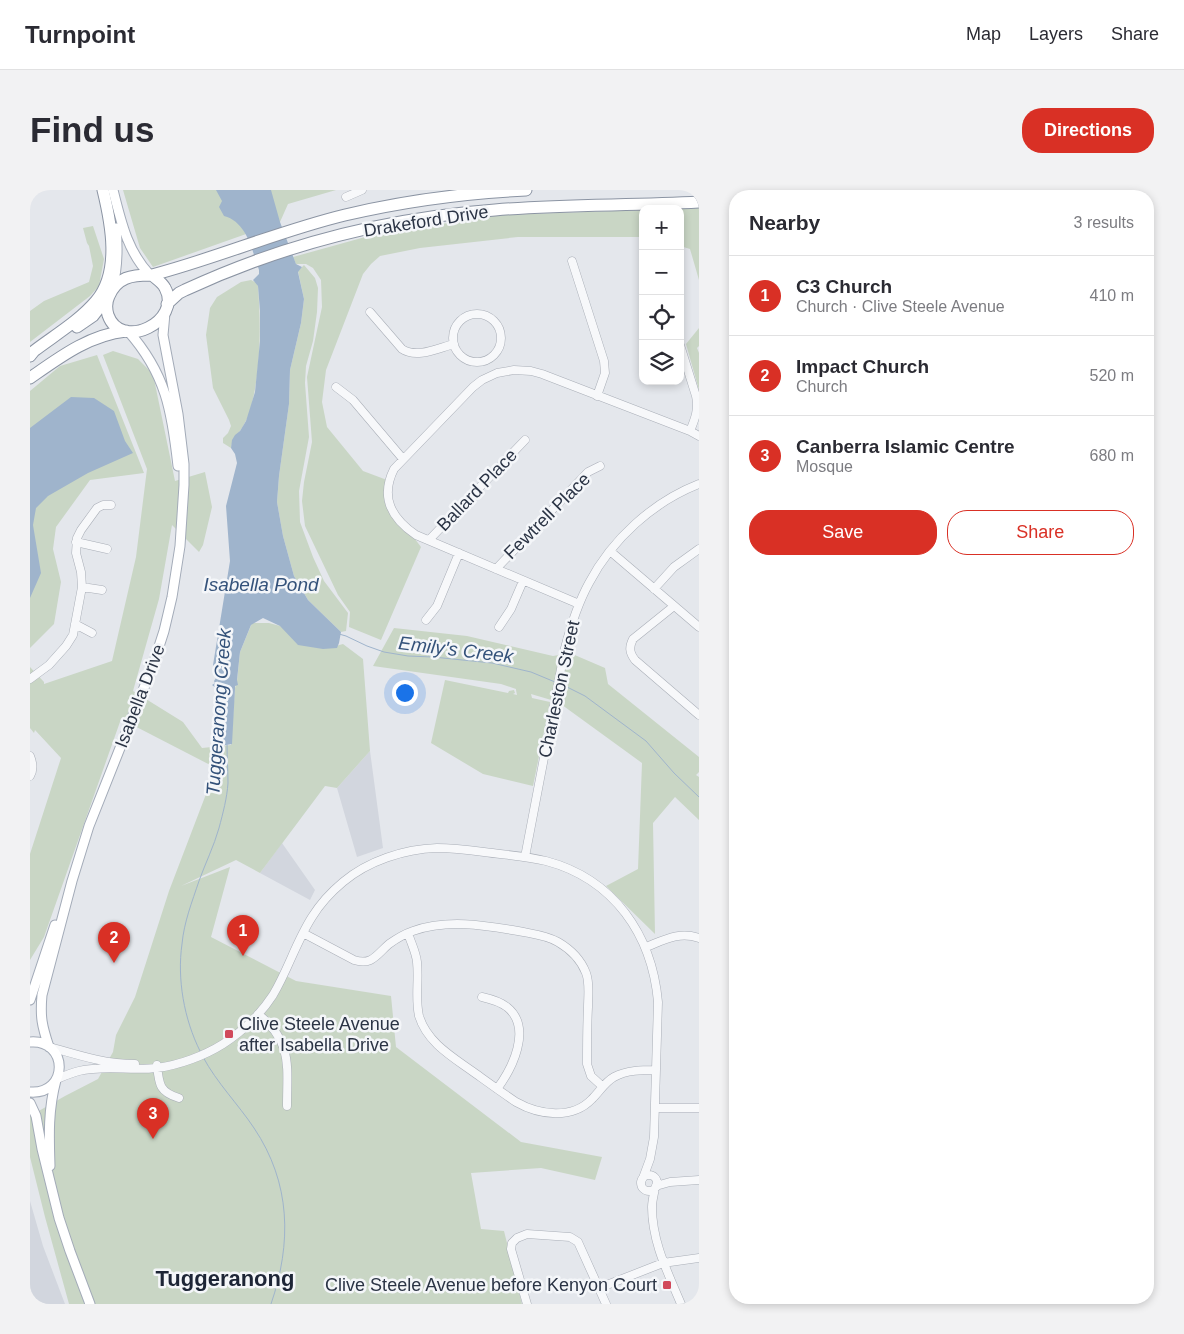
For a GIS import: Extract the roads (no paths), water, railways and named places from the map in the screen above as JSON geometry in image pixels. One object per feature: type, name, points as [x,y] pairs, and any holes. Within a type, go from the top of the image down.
[{"type":"highway","points":[[30,357],[88,309],[104,290],[110,270],[112,240],[105,190]]},
{"type":"highway","name":"Drakeford Drive","points":[[151,275],[345,215],[429,195],[526,190]]},
{"type":"highway","points":[[429,195],[433,217]]},
{"type":"highway","name":"Drakeford Drive","points":[[166,307],[179,293],[252,263],[292,249],[356,231],[463,212],[533,207],[699,202]]},
{"type":"highway","points":[[30,357],[92,316],[119,282],[126,278],[133,275],[151,275],[162,283],[166,289],[168,298],[161,319],[150,327],[142,330],[112,333],[82,344],[30,378]]},
{"type":"highway","points":[[111,291],[106,310],[112,322],[127,331]]},
{"type":"main road","points":[[105,190],[116,228],[118,246],[117,266],[111,291]]},
{"type":"main road","points":[[113,190],[126,239],[141,265],[151,275]]},
{"type":"main road","name":"Isabella Drive","points":[[56,1080],[59,1072],[59,1063],[50,1047],[41,1022],[42,995],[72,881],[89,826],[153,665],[169,614],[178,563],[184,464],[178,414],[163,335],[166,307]]},
{"type":"main road","name":"Isabella Drive","points":[[127,331],[151,361],[166,395],[173,428],[182,506]]},
{"type":"main road","name":"Isabella Drive","points":[[30,1000],[58,914],[72,881]]},
{"type":"main road","points":[[30,1042],[39,1042],[50,1047]]},
{"type":"main road","points":[[30,1092],[39,1092],[47,1089],[56,1080]]},
{"type":"main road","points":[[51,1184],[50,1113],[51,1097],[56,1080]]},
{"type":"main road","points":[[30,1103],[36,1116],[42,1150],[59,1218],[90,1304]]},
{"type":"street","points":[[346,197],[362,190]]},
{"type":"street","points":[[572,261],[604,361],[605,373],[597,396]]},
{"type":"street","points":[[370,312],[402,349],[411,354],[454,344]]},
{"type":"street","points":[[473,314],[485,315],[496,322],[501,334],[498,350],[485,360],[472,361],[465,358],[457,351],[454,344],[456,325],[461,319],[473,314]]},
{"type":"street","points":[[684,358],[698,404],[690,431]]},
{"type":"street","points":[[485,360],[493,375]]},
{"type":"street","points":[[579,604],[416,535],[406,528],[398,521],[390,507],[388,498],[390,478],[394,470],[473,387],[493,375],[514,370],[531,371],[699,436]]},
{"type":"street","points":[[336,387],[353,400],[403,459]]},
{"type":"street","name":"Ballard Place","points":[[429,540],[525,440]]},
{"type":"street","name":"Fewtrell Place","points":[[496,569],[588,472],[600,466]]},
{"type":"street","name":"Charleston Street","points":[[524,857],[560,675],[571,626],[579,604],[596,570],[610,550],[632,526],[680,492],[699,484]]},
{"type":"street","points":[[30,679],[49,665],[66,646],[73,634],[82,587],[76,542],[81,530],[98,508],[103,505],[111,505]]},
{"type":"street","points":[[76,542],[107,549]]},
{"type":"street","points":[[654,588],[674,567],[699,549]]},
{"type":"street","points":[[610,550],[674,606],[698,624]]},
{"type":"street","points":[[426,620],[437,606],[459,553]]},
{"type":"street","points":[[499,627],[511,609],[523,580]]},
{"type":"street","points":[[82,587],[102,590]]},
{"type":"street","points":[[674,606],[633,638],[630,644],[631,655],[699,715]]},
{"type":"street","points":[[75,624],[92,633]]},
{"type":"street","points":[[30,756],[33,765],[30,776]]},
{"type":"street","points":[[56,1080],[78,1071],[91,1069],[157,1065],[177,1059],[184,1061],[217,1048],[239,1033],[258,1014],[277,988],[315,912],[331,892],[359,871],[384,859],[411,851],[440,848],[545,861],[582,876],[617,903],[640,935],[652,965],[657,995],[654,1137],[650,1159],[641,1184],[652,1207]]},
{"type":"street","points":[[303,933],[354,960],[362,962],[371,960],[391,943],[408,933],[430,926],[448,924],[486,926],[542,936],[558,942],[575,955],[587,978],[587,1064],[591,1076],[602,1086]]},
{"type":"street","points":[[408,933],[417,962],[420,1017],[430,1037],[443,1050],[526,1108],[542,1113],[554,1114],[565,1112],[580,1107],[593,1098],[602,1086],[622,1073],[656,1070]]},
{"type":"street","points":[[646,948],[676,935],[699,938]]},
{"type":"street","points":[[482,996],[497,1001],[507,1008],[513,1014],[518,1024],[515,1058],[511,1069],[498,1089]]},
{"type":"street","points":[[258,1014],[275,1030],[283,1044],[287,1063],[287,1106]]},
{"type":"street","points":[[50,1047],[111,1062],[143,1066]]},
{"type":"street","points":[[157,1065],[162,1088],[169,1095],[179,1098]]},
{"type":"street","points":[[655,1108],[699,1108]]},
{"type":"street","points":[[650,1159],[650,1169],[654,1182],[652,1207],[655,1234],[663,1263],[681,1304]]},
{"type":"street","points":[[643,1178],[647,1176],[654,1182],[699,1180]]},
{"type":"street","points":[[645,1190],[649,1191],[654,1182]]},
{"type":"street","points":[[527,1304],[511,1251],[512,1243],[516,1238],[527,1234],[574,1239],[580,1246],[606,1304]]},
{"type":"street","points":[[599,1288],[663,1263],[699,1258]]},
{"type":"water","name":"Isabella Pond","points":[[216,190],[271,190],[280,222],[296,264],[302,267],[298,272],[304,299],[301,323],[290,370],[289,404],[277,502],[283,536],[294,576],[308,600],[341,632],[337,648],[323,649],[298,645],[280,626],[263,618],[251,625],[240,652],[238,685],[235,686],[232,744],[220,746],[215,720],[216,688],[212,685],[215,683],[216,678],[213,665],[230,561],[226,506],[237,463],[231,448],[232,440],[246,421],[255,392],[260,341],[260,311],[258,286],[253,280],[259,274],[259,270],[251,246],[238,224],[224,216],[219,207],[222,201]]},
{"type":"water","points":[[71,397],[94,398],[114,411],[125,441],[133,453],[88,473],[48,496],[36,508],[33,525],[41,573],[30,598],[30,428]]},
{"type":"waterway","name":"Emily's Creek","points":[[339,634],[384,652],[408,656],[492,663],[531,672],[555,682]]},
{"type":"waterway","name":"Emily's Creek","points":[[561,684],[585,696],[646,741],[674,773],[699,797]]},
{"type":"waterway","name":"Tuggeranong Creek","points":[[200,1051],[194,1039],[183,999],[180,971],[181,957],[183,936],[189,912],[217,835],[225,806],[228,783],[227,745]]},
{"type":"waterway","name":"Tuggeranong Creek","points":[[203,1057],[254,1128],[275,1170],[281,1192],[285,1236],[278,1281],[271,1304]]},
{"type":"place","name":"C3 Church","points":[[243,956]]},
{"type":"place","name":"Impact Church","points":[[114,963]]},
{"type":"place","name":"Clive Steele Avenue after Isabella Drive","points":[[229,1034]]},
{"type":"place","name":"Canberra Islamic Centre","points":[[153,1139]]},
{"type":"place","name":"Clive Steele Avenue before Kenyon Court","points":[[667,1285]]},
{"type":"district","name":"Tuggeranong","points":[[225,1278]]}]
